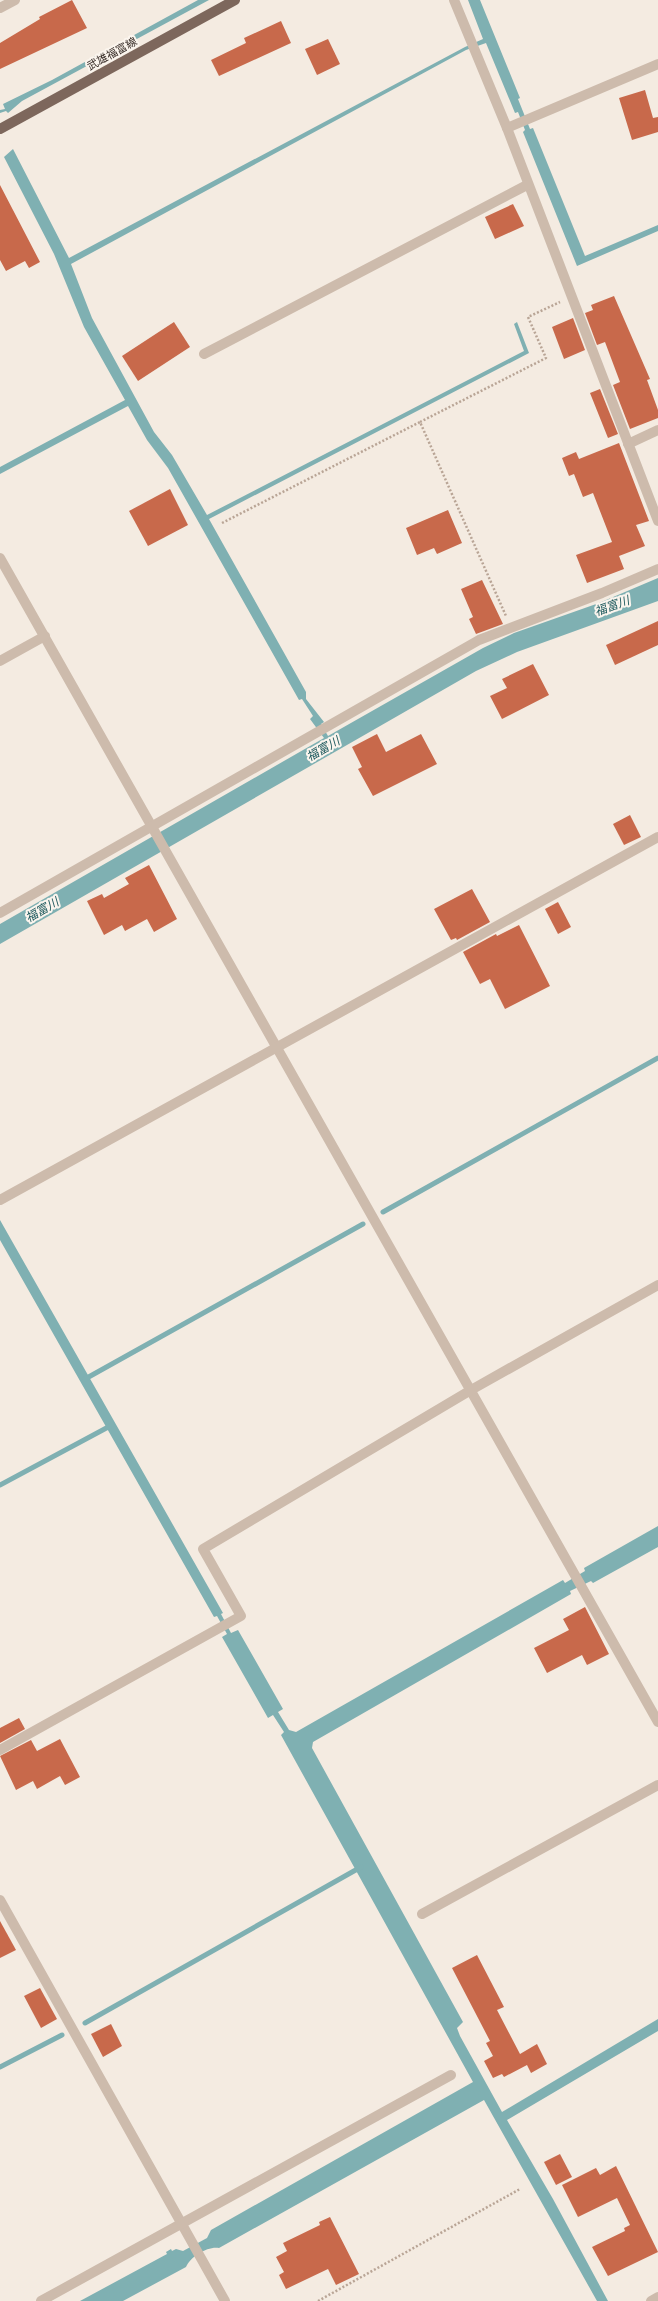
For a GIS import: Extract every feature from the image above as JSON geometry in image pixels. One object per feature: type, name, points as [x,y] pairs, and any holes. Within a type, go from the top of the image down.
[{"type":"main road","name":"武雄福富線","points":[[0,129],[235,0]]},
{"type":"street","points":[[0,8],[15,0]]},
{"type":"street","points":[[454,0],[507,128],[658,521]]},
{"type":"street","points":[[507,128],[658,64]]},
{"type":"street","points":[[204,354],[528,185]]},
{"type":"street","points":[[628,444],[658,430]]},
{"type":"street","points":[[0,558],[275,1047],[658,1722]]},
{"type":"street","points":[[0,913],[154,830],[327,727],[479,640],[602,593],[658,569]]},
{"type":"street","points":[[0,661],[45,636]]},
{"type":"street","points":[[0,1200],[658,837]]},
{"type":"street","points":[[0,1750],[241,1616],[203,1548],[471,1390],[658,1285]]},
{"type":"street","points":[[422,1914],[658,1785]]},
{"type":"street","points":[[0,1900],[226,2301]]},
{"type":"street","points":[[41,2301],[451,2075]]},
{"type":"street","points":[[651,2301],[658,2297]]},
{"type":"path","points":[[222,523],[546,358],[528,317],[571,297]]},
{"type":"path","points":[[420,422],[511,627]]},
{"type":"path","points":[[318,2301],[520,2189]]},
{"type":"water","points":[[198,0],[209,0],[22,101],[8,113],[6,111],[0,113],[0,110],[5,109],[3,104],[52,80]]},
{"type":"water","name":"福富川","points":[[468,0],[480,0],[520,98],[518,99],[530,129],[533,128],[585,256],[658,225],[658,231],[577,266],[523,132],[525,130],[518,112],[515,113],[486,43],[466,50],[71,264],[92,318],[154,432],[172,455],[207,515],[524,351],[514,324],[517,322],[529,353],[209,519],[306,692],[306,699],[324,722],[321,724],[328,736],[483,648],[514,633],[599,603],[658,578],[658,601],[517,652],[476,671],[0,944],[0,924],[324,738],[310,719],[313,716],[302,699],[299,700],[168,468],[147,440],[128,406],[0,474],[0,467],[125,400],[84,327],[54,254],[4,157],[13,149],[69,258],[465,47],[483,39]]},
{"type":"water","points":[[0,1220],[223,1613],[221,1614],[231,1633],[238,1630],[283,1709],[278,1712],[289,1730],[296,1732],[563,1580],[565,1583],[585,1571],[584,1568],[658,1526],[658,1547],[593,1583],[591,1581],[570,1591],[571,1594],[313,1742],[312,1748],[463,2022],[457,2028],[460,2036],[502,2112],[658,2019],[658,2031],[507,2120],[553,2199],[608,2301],[597,2301],[484,2100],[219,2248],[205,2250],[192,2259],[186,2267],[123,2301],[80,2301],[167,2254],[166,2252],[171,2249],[172,2251],[176,2249],[183,2251],[207,2238],[211,2230],[473,2082],[281,1735],[284,1732],[273,1715],[268,1718],[222,1637],[227,1634],[217,1616],[214,1617],[0,1240]]},
{"type":"building","points":[[72,0],[87,28],[0,69],[0,43],[40,19],[39,17]]},
{"type":"building","points":[[281,21],[291,43],[219,76],[211,60],[246,43],[244,38]]},
{"type":"building","points":[[328,39],[340,64],[317,75],[305,49]]},
{"type":"building","points":[[645,90],[653,118],[658,117],[658,132],[632,140],[619,98]]},
{"type":"building","points":[[0,185],[40,262],[29,268],[25,261],[6,271],[0,260]]},
{"type":"building","points":[[513,204],[524,226],[495,239],[485,217]]},
{"type":"building","points":[[614,296],[650,379],[647,380],[658,410],[658,418],[630,429],[613,385],[620,382],[605,342],[597,345],[585,313],[593,310],[591,305]]},
{"type":"building","points":[[573,318],[585,350],[564,359],[552,327]]},
{"type":"building","points":[[174,322],[190,347],[138,381],[122,356]]},
{"type":"building","points":[[600,389],[618,434],[608,438],[590,393]]},
{"type":"building","points":[[619,443],[649,521],[636,525],[645,546],[619,556],[624,569],[587,583],[576,555],[612,542],[593,493],[583,497],[574,474],[569,476],[562,458],[576,452],[579,459]]},
{"type":"building","points":[[170,489],[188,525],[148,546],[129,511]]},
{"type":"building","points":[[448,510],[462,543],[437,554],[434,548],[417,555],[406,528]]},
{"type":"building","points":[[482,580],[503,624],[476,634],[469,619],[473,617],[461,589]]},
{"type":"building","points":[[658,621],[658,645],[615,665],[606,645]]},
{"type":"building","points":[[533,664],[549,695],[502,719],[490,696],[507,688],[502,679]]},
{"type":"building","points":[[377,734],[386,752],[421,734],[437,764],[373,796],[358,769],[362,767],[352,747]]},
{"type":"building","points":[[630,815],[641,837],[624,845],[613,824]]},
{"type":"building","points":[[149,865],[177,919],[154,932],[147,919],[125,931],[122,925],[104,935],[87,901],[102,894],[104,898],[129,884],[125,878]]},
{"type":"building","points":[[472,889],[490,922],[457,940],[456,938],[451,940],[434,909]]},
{"type":"building","points":[[558,902],[571,927],[558,934],[545,909]]},
{"type":"building","points":[[519,925],[550,986],[505,1009],[490,979],[480,984],[463,952],[496,934],[497,936]]},
{"type":"building","points":[[585,1607],[609,1654],[587,1665],[582,1655],[547,1673],[534,1648],[569,1630],[563,1619]]},
{"type":"building","points":[[19,1718],[25,1729],[0,1743],[0,1728]]},
{"type":"building","points":[[60,1739],[80,1777],[65,1785],[60,1776],[37,1789],[33,1781],[16,1790],[0,1756],[31,1740],[37,1751]]},
{"type":"building","points":[[0,1921],[16,1950],[0,1958]]},
{"type":"building","points":[[477,1955],[504,2007],[497,2010],[520,2054],[537,2044],[547,2064],[531,2073],[527,2065],[504,2077],[502,2074],[493,2078],[484,2061],[493,2056],[486,2043],[490,2041],[452,1968]]},
{"type":"building","points":[[40,1988],[57,2019],[41,2028],[24,1996]]},
{"type":"building","points":[[111,2024],[122,2046],[103,2057],[91,2034]]},
{"type":"building","points":[[560,2154],[572,2177],[556,2185],[544,2162]]},
{"type":"building","points":[[616,2166],[658,2252],[608,2276],[592,2247],[625,2231],[624,2228],[630,2225],[617,2198],[578,2217],[562,2185],[596,2168],[600,2175]]},
{"type":"building","points":[[330,2217],[359,2274],[336,2285],[328,2269],[286,2289],[279,2275],[284,2272],[276,2257],[287,2251],[283,2243],[320,2225],[319,2222]]},
{"type":"waterway","points":[[383,1212],[658,1058]]},
{"type":"waterway","points":[[85,1379],[363,1224]]},
{"type":"waterway","points":[[0,1485],[112,1425]]},
{"type":"waterway","points":[[85,2023],[361,1867]]},
{"type":"waterway","points":[[0,2067],[62,2035]]}]
